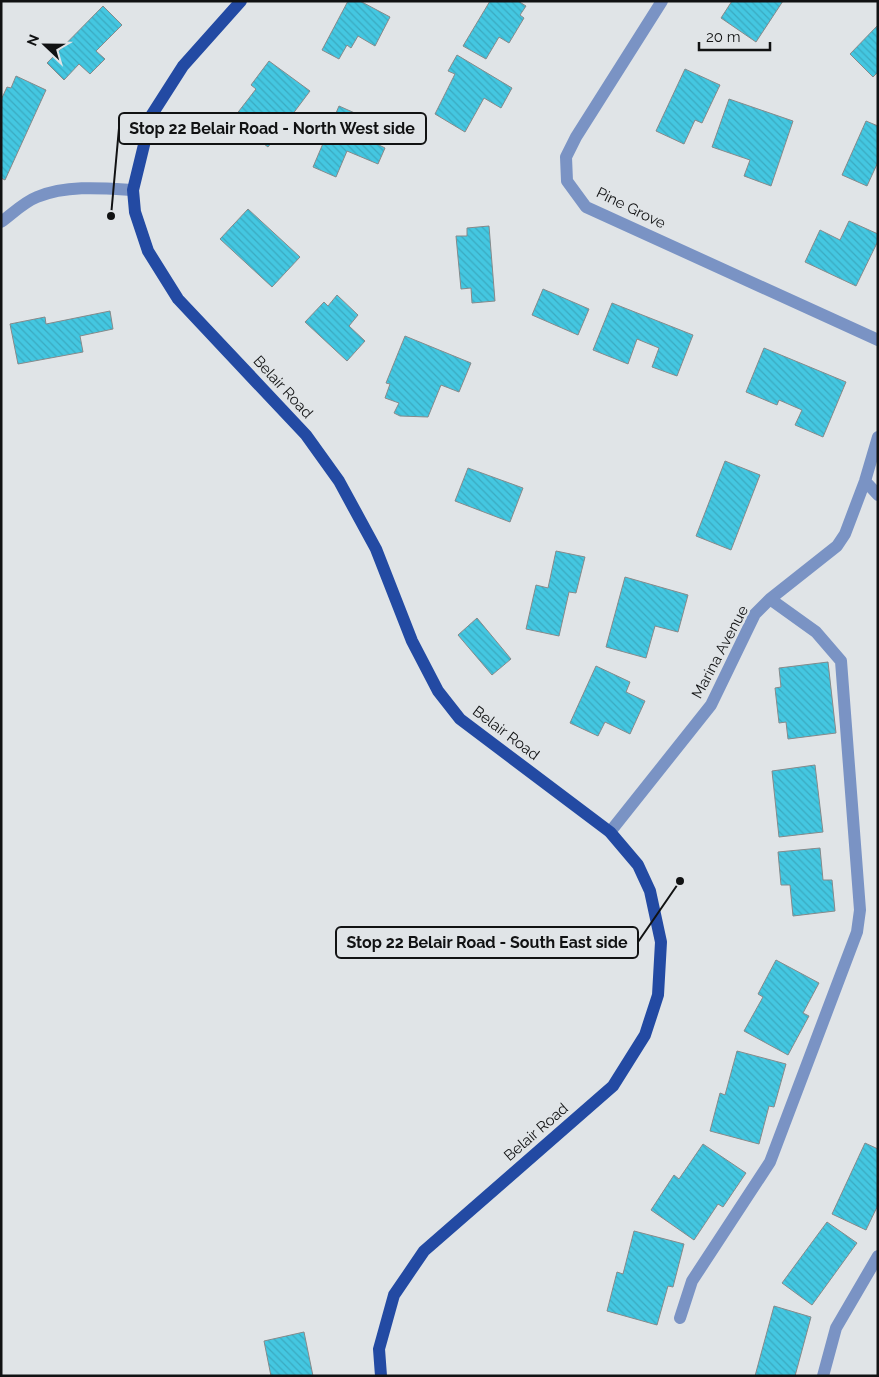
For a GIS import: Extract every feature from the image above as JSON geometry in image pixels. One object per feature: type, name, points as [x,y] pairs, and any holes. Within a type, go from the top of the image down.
[{"type":"main road","name":"Belair Road","points":[[241,1],[183,66],[151,116],[133,190],[134,212],[148,251],[178,299],[306,436],[339,481],[376,549],[412,641],[438,691],[460,719],[610,832],[638,866],[650,891],[661,942],[658,995],[645,1035],[613,1086],[424,1252],[394,1295],[379,1349],[381,1376]]},
{"type":"street","name":"Pine Grove","points":[[662,1],[576,137],[566,157],[567,181],[586,207],[878,340]]},
{"type":"street","points":[[1,222],[36,198],[69,189],[133,190]]},
{"type":"street","name":"Marina Avenue","points":[[610,832],[711,705],[756,614],[770,599],[837,546],[845,534],[865,481],[878,437]]},
{"type":"street","points":[[865,481],[878,495]]},
{"type":"street","points":[[680,1318],[692,1281],[770,1162],[857,932],[860,910],[841,662],[816,632],[770,599]]},
{"type":"street","points":[[823,1376],[836,1328],[878,1256]]},
{"type":"building","points":[[348,1],[360,1],[390,17],[375,46],[358,36],[351,48],[347,45],[339,59],[322,50]]},
{"type":"building","points":[[490,1],[518,1],[526,6],[520,15],[524,18],[509,43],[499,37],[486,59],[463,46]]},
{"type":"building","points":[[732,1],[783,1],[756,42],[721,18]]},
{"type":"building","points":[[103,6],[122,25],[96,51],[105,59],[90,74],[79,64],[64,80],[47,63]]},
{"type":"building","points":[[878,25],[878,72],[873,77],[850,54]]},
{"type":"building","points":[[457,55],[512,88],[501,108],[484,98],[465,132],[435,114],[455,74],[448,71]]},
{"type":"building","points":[[269,61],[310,91],[268,147],[232,120],[256,89],[251,85]]},
{"type":"building","points":[[685,69],[720,85],[702,123],[695,120],[684,144],[656,131]]},
{"type":"building","points":[[16,76],[46,90],[5,180],[1,178],[1,100],[7,87],[11,88]]},
{"type":"building","points":[[729,99],[793,121],[771,186],[744,176],[750,160],[712,147]]},
{"type":"building","points":[[339,106],[366,118],[362,129],[376,135],[373,142],[385,148],[378,164],[347,151],[336,177],[313,167]]},
{"type":"building","points":[[866,121],[878,126],[878,162],[867,186],[842,175]]},
{"type":"building","points":[[248,209],[300,257],[272,287],[220,239]]},
{"type":"building","points":[[849,221],[878,234],[878,241],[856,286],[805,262],[820,230],[840,240]]},
{"type":"building","points":[[489,226],[495,301],[472,303],[471,288],[461,289],[456,236],[467,236],[467,228]]},
{"type":"building","points":[[543,289],[589,309],[578,335],[532,315]]},
{"type":"building","points":[[337,295],[358,315],[349,326],[365,341],[347,361],[305,322],[324,302],[328,306]]},
{"type":"building","points":[[612,303],[693,335],[677,376],[652,367],[659,348],[637,339],[628,364],[593,350]]},
{"type":"building","points":[[110,311],[113,329],[80,336],[83,352],[18,364],[10,324],[45,317],[46,324]]},
{"type":"building","points":[[405,336],[471,363],[459,392],[441,385],[428,417],[400,416],[394,413],[399,403],[385,398],[390,384],[386,383]]},
{"type":"building","points":[[764,348],[846,382],[823,437],[795,425],[802,410],[779,400],[777,405],[746,392]]},
{"type":"building","points":[[725,461],[760,475],[731,550],[696,536]]},
{"type":"building","points":[[468,468],[523,488],[510,522],[455,501]]},
{"type":"building","points":[[556,551],[585,557],[576,593],[569,592],[559,636],[526,629],[536,585],[548,588]]},
{"type":"building","points":[[625,577],[688,595],[678,632],[655,626],[646,658],[606,647]]},
{"type":"building","points":[[477,618],[511,659],[492,675],[458,635]]},
{"type":"building","points":[[828,662],[836,733],[788,739],[786,722],[779,723],[775,688],[781,687],[779,668]]},
{"type":"building","points":[[596,666],[630,682],[626,692],[645,701],[630,734],[605,722],[598,736],[570,723]]},
{"type":"building","points":[[815,765],[823,832],[779,837],[772,771]]},
{"type":"building","points":[[820,848],[823,880],[832,880],[835,911],[793,916],[790,885],[781,885],[778,852]]},
{"type":"building","points":[[776,960],[819,983],[803,1013],[809,1016],[788,1055],[744,1031],[763,997],[758,994]]},
{"type":"building","points":[[737,1051],[786,1064],[774,1107],[769,1106],[759,1144],[710,1131],[720,1093],[725,1095]]},
{"type":"building","points":[[865,1143],[878,1149],[878,1205],[866,1230],[832,1214]]},
{"type":"building","points":[[703,1144],[746,1173],[723,1207],[718,1204],[694,1240],[651,1210],[674,1175],[679,1179]]},
{"type":"building","points":[[827,1222],[857,1243],[812,1305],[782,1283]]},
{"type":"building","points":[[634,1231],[684,1244],[673,1287],[668,1286],[657,1325],[607,1311],[617,1272],[623,1274]]},
{"type":"building","points":[[774,1306],[811,1317],[795,1376],[755,1376]]},
{"type":"building","points":[[304,1332],[313,1376],[271,1376],[264,1341]]},
{"type":"place","name":"Stop 22 Belair Road - North West side","points":[[111,216]]},
{"type":"place","name":"Stop 22 Belair Road - South East side","points":[[680,881]]}]
